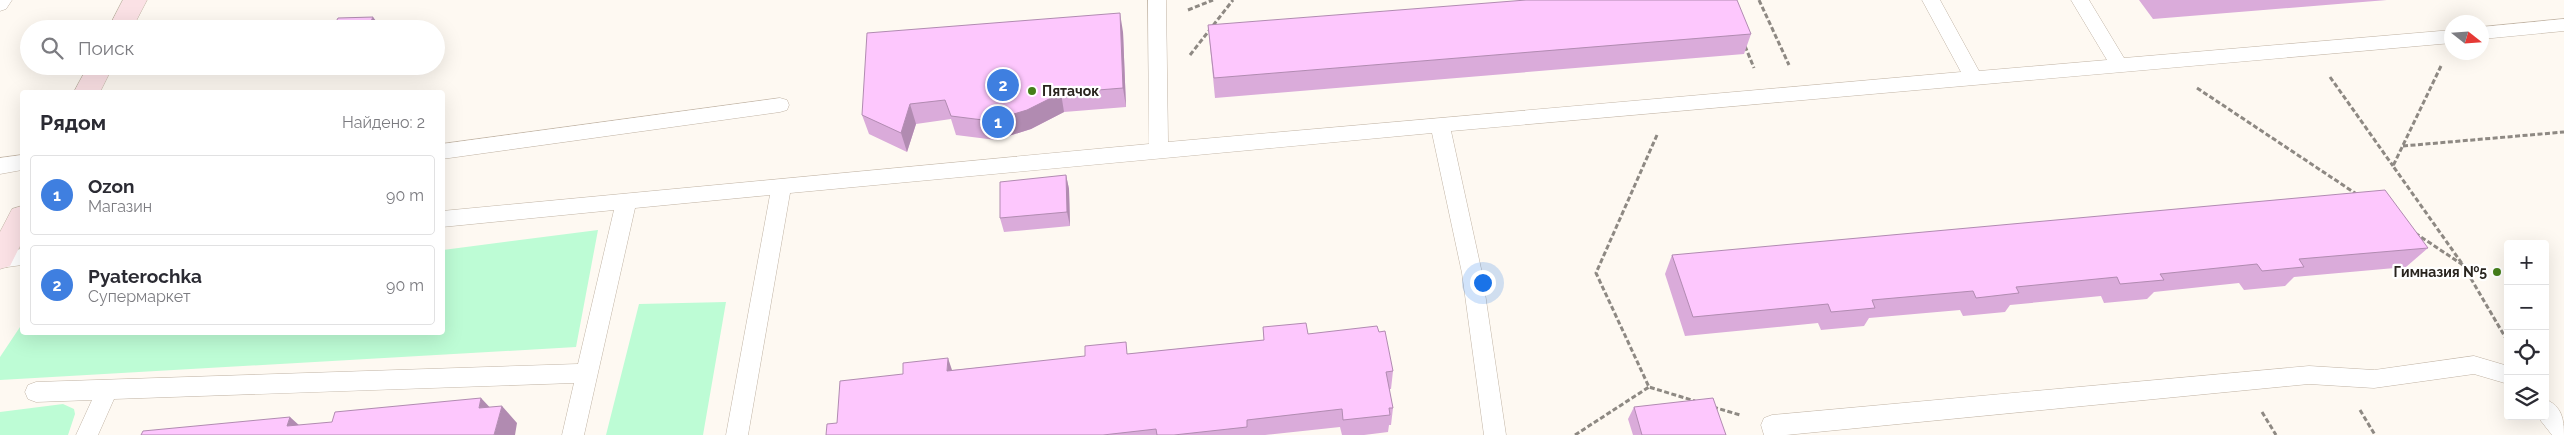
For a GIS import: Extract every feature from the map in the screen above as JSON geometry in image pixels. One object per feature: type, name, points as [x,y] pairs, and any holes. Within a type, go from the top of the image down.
[{"type":"street","points":[[125,20],[135,0]]},
{"type":"street","points":[[88,90],[96,75]]},
{"type":"street","points":[[0,259],[20,221]]},
{"type":"lane","points":[[0,5],[3,0]]},
{"type":"lane","points":[[1157,0],[1159,150]]},
{"type":"lane","points":[[1931,0],[1974,79]]},
{"type":"lane","points":[[2080,0],[2119,65]]},
{"type":"lane","points":[[2489,32],[2564,25]]},
{"type":"lane","points":[[445,219],[781,188],[1159,150],[2444,37]]},
{"type":"lane","points":[[445,152],[780,104]]},
{"type":"lane","points":[[1440,126],[1472,273],[1495,435]]},
{"type":"lane","points":[[0,166],[20,162]]},
{"type":"lane","points":[[737,435],[781,188]]},
{"type":"lane","points":[[573,435],[626,202]]},
{"type":"lane","points":[[0,259],[20,258]]},
{"type":"lane","points":[[1774,430],[2310,375],[2374,379],[2474,365],[2504,374]]},
{"type":"lane","points":[[36,392],[587,373]]},
{"type":"lane","points":[[87,435],[106,391]]},
{"type":"lane","points":[[2549,414],[2564,433]]},
{"type":"path","points":[[1158,95],[1233,0]]},
{"type":"path","points":[[1759,0],[1802,94]]},
{"type":"path","points":[[1744,44],[1768,97]]},
{"type":"path","points":[[2310,49],[2463,265],[2504,335]]},
{"type":"path","points":[[2157,62],[2364,199]]},
{"type":"path","points":[[2393,166],[2443,62]]},
{"type":"path","points":[[1670,105],[1596,273],[1649,387],[1696,402]]},
{"type":"path","points":[[2402,146],[2564,132]]},
{"type":"path","points":[[2413,232],[2463,265]]},
{"type":"path","points":[[1575,435],[1649,387]]},
{"type":"path","points":[[1706,404],[1774,430]]},
{"type":"green space","points":[[598,230],[576,347],[0,380],[0,357],[20,327],[20,335],[445,335],[445,250]]},
{"type":"green space","points":[[726,302],[703,435],[606,435],[639,304]]},
{"type":"green space","points":[[63,404],[74,409],[75,414],[68,435],[0,435],[0,412]]},
{"type":"building","points":[[1526,0],[1737,0],[1751,34],[1214,78],[1208,25]]},
{"type":"building","points":[[1120,13],[1123,88],[1061,93],[1027,110],[991,121],[951,116],[945,100],[910,104],[901,133],[862,115],[867,33]]},
{"type":"building","points":[[373,17],[372,20],[337,20],[338,18]]},
{"type":"building","points":[[1066,175],[1067,212],[1000,218],[1000,182]]},
{"type":"building","points":[[2385,190],[2428,248],[2299,259],[2304,267],[2262,271],[2257,264],[2160,274],[2164,280],[2120,284],[2117,277],[2016,287],[2019,293],[1976,298],[1973,291],[1872,300],[1875,308],[1831,312],[1828,304],[1693,317],[1672,255]]},
{"type":"building","points":[[1306,323],[1308,334],[1377,326],[1379,332],[1385,331],[1393,371],[1386,372],[1393,408],[1389,408],[1390,415],[1343,420],[1342,409],[1247,420],[1247,427],[1174,435],[1157,435],[1156,429],[1103,435],[826,435],[827,424],[837,423],[840,381],[903,374],[903,363],[948,358],[947,371],[1085,356],[1085,346],[1126,342],[1127,354],[1264,340],[1263,327]]},
{"type":"building","points":[[481,398],[479,408],[502,406],[494,435],[141,435],[143,431],[290,417],[287,426],[332,422],[335,412]]},
{"type":"building","points":[[1713,398],[1726,435],[1642,435],[1634,407]]},
{"type":"place","name":"Pyaterochka","points":[[1003,85]]},
{"type":"place","name":"Пятачок","points":[[1032,91]]},
{"type":"place","name":"Ozon","points":[[998,122]]},
{"type":"place","name":"Гимназия №5","points":[[2497,272]]}]
